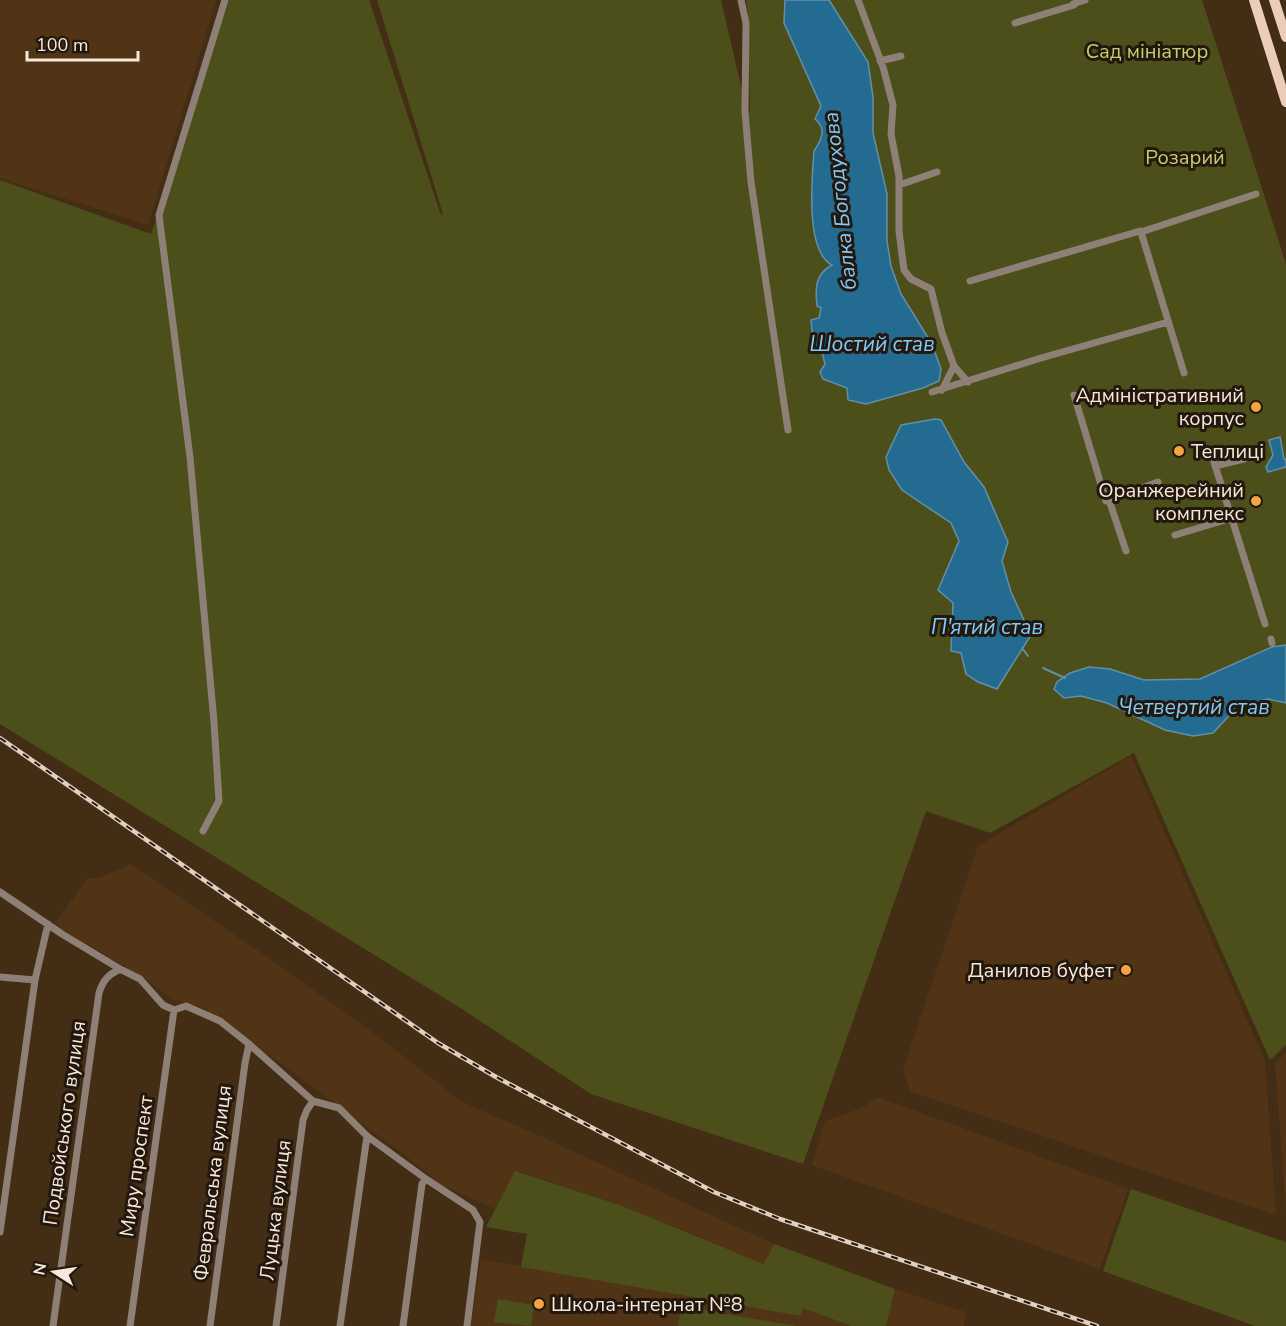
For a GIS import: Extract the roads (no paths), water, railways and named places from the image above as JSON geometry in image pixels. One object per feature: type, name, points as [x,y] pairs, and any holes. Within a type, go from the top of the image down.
[{"type":"main road","points":[[1254,0],[1286,102]]},
{"type":"main road","points":[[1274,0],[1286,37]]},
{"type":"street","points":[[203,831],[219,801],[214,722],[188,446],[159,215],[225,0]]},
{"type":"street","points":[[741,0],[746,23],[745,112],[751,182],[788,430]]},
{"type":"street","points":[[858,0],[893,105],[891,134],[899,185],[899,231],[904,270],[911,279],[931,289],[942,333],[954,366],[968,382]]},
{"type":"street","points":[[1015,22],[1085,0]]},
{"type":"street","points":[[880,61],[901,56]]},
{"type":"street","points":[[899,185],[937,172]]},
{"type":"street","points":[[1184,373],[1141,232],[1256,194]]},
{"type":"street","points":[[970,281],[1140,231]]},
{"type":"street","points":[[932,392],[1030,361],[1168,322]]},
{"type":"street","points":[[942,390],[954,366]]},
{"type":"street","points":[[1074,395],[1106,501],[1158,482]]},
{"type":"street","points":[[1244,459],[1215,464],[1267,624]]},
{"type":"street","points":[[1109,500],[1126,551]]},
{"type":"street","points":[[1175,535],[1232,518]]},
{"type":"street","points":[[0,892],[120,969],[140,979],[163,1005],[174,1010],[186,1006],[220,1021],[313,1101],[339,1108],[367,1136],[473,1210],[480,1222],[467,1326]]},
{"type":"street","points":[[0,1232],[35,980],[48,924]]},
{"type":"street","name":"Подвойського вулиця","points":[[53,1326],[99,993],[108,975],[120,969]]},
{"type":"street","points":[[0,977],[35,980]]},
{"type":"street","name":"Миру проспект","points":[[130,1326],[174,1010]]},
{"type":"street","name":"Февральська вулиця","points":[[210,1326],[249,1044]]},
{"type":"street","name":"Луцька вулиця","points":[[276,1326],[303,1120],[313,1101]]},
{"type":"street","points":[[340,1326],[367,1136]]},
{"type":"street","points":[[403,1326],[422,1184],[426,1179]]},
{"type":"water","name":"Шостий став","points":[[785,0],[829,0],[868,62],[873,97],[873,133],[887,194],[887,241],[891,266],[901,294],[932,344],[941,369],[939,381],[923,388],[866,404],[848,400],[847,388],[823,379],[820,372],[825,364],[821,348],[813,342],[811,320],[819,318],[821,308],[817,306],[817,282],[822,273],[832,265],[823,257],[818,245],[812,213],[814,151],[822,134],[821,127],[815,119],[821,106],[784,23]]},
{"type":"water","name":"П'ятий став","points":[[941,420],[964,462],[984,487],[1008,542],[1002,561],[1011,592],[1031,635],[997,689],[978,682],[966,674],[961,653],[951,651],[953,603],[938,590],[959,541],[951,523],[902,490],[889,470],[886,457],[901,425]]},
{"type":"water","points":[[1280,437],[1286,467],[1268,472],[1266,467],[1273,455],[1269,440]]},
{"type":"water","name":"Четвертий став","points":[[1286,645],[1286,703],[1268,699],[1237,707],[1213,733],[1193,736],[1165,730],[1107,703],[1081,696],[1064,698],[1054,689],[1057,682],[1070,673],[1089,667],[1110,669],[1144,680],[1200,679],[1272,647]]},
{"type":"waterway","name":"балка Богодухова","points":[[1022,648],[1028,656]]},
{"type":"waterway","name":"балка Богодухова","points":[[1043,668],[1065,678]]},
{"type":"railway","points":[[0,738],[438,1043],[496,1077],[714,1192],[780,1219],[1097,1326]]},
{"type":"place","name":"Адміністративний корпус","points":[[1256,407]]},
{"type":"place","name":"Теплиці","points":[[1179,451]]},
{"type":"place","name":"Оранжерейний комплекс","points":[[1256,501]]},
{"type":"place","name":"Данилов буфет","points":[[1126,970]]},
{"type":"place","name":"Школа-інтернат №8","points":[[539,1304]]},
{"type":"park label","name":"Сад мініатюр","points":[[1147,51]]},
{"type":"park label","name":"Розарий","points":[[1185,157]]}]
